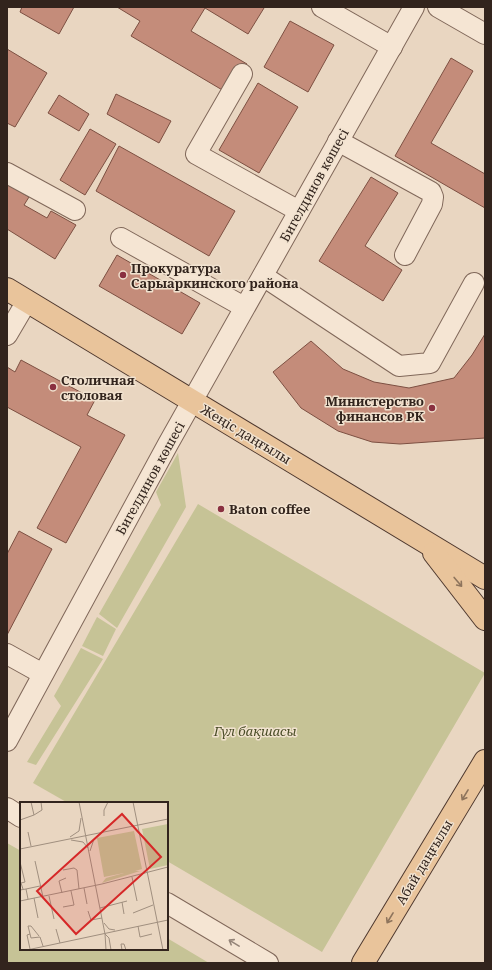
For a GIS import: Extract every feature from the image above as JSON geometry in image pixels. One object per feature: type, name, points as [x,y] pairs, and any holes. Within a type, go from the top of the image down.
[{"type":"main road","name":"Жеңіс даңғылы","points":[[7,289],[191,402],[485,578]]},
{"type":"main road","points":[[424,541],[485,619]]},
{"type":"main road","points":[[458,561],[485,565]]},
{"type":"main road","name":"Абай даңғылы","points":[[363,963],[485,761]]},
{"type":"street","points":[[322,7],[392,47]]},
{"type":"street","name":"Бигелдинов көшесі","points":[[7,742],[191,402],[414,7]]},
{"type":"street","points":[[438,7],[485,34]]},
{"type":"street","points":[[242,74],[196,154],[299,211]]},
{"type":"street","points":[[338,141],[431,192],[433,197],[432,204],[405,256]]},
{"type":"street","points":[[7,173],[75,210]]},
{"type":"street","points":[[122,238],[244,307]]},
{"type":"street","points":[[263,276],[399,366],[430,363],[474,283]]},
{"type":"street","points":[[7,335],[27,301]]},
{"type":"street","points":[[7,654],[43,674]]},
{"type":"street","points":[[7,808],[20,816]]},
{"type":"street","points":[[168,904],[268,963]]},
{"type":"green space","points":[[178,453],[186,507],[117,628],[99,614],[161,505],[156,492]]},
{"type":"green space","name":"Гүл бақшасы","points":[[198,504],[485,673],[322,952],[168,862],[168,802],[66,802],[33,783]]},
{"type":"green space","points":[[97,617],[116,629],[103,656],[82,646]]},
{"type":"green space","points":[[81,648],[103,659],[36,765],[27,762],[61,706],[54,696]]},
{"type":"green space","points":[[7,843],[20,850],[20,950],[168,950],[168,939],[209,963],[7,963]]},
{"type":"building","points":[[22,7],[74,7],[59,34],[20,12]]},
{"type":"building","points":[[117,7],[264,8],[248,34],[205,8],[191,31],[247,64],[236,81],[224,91],[131,36],[140,21]]},
{"type":"building","points":[[290,21],[334,45],[308,92],[264,67]]},
{"type":"building","points":[[7,49],[47,73],[15,127],[7,123]]},
{"type":"building","points":[[451,58],[473,71],[431,143],[485,174],[485,208],[395,156]]},
{"type":"building","points":[[258,83],[298,107],[259,173],[219,150]]},
{"type":"building","points":[[116,94],[171,121],[159,143],[107,114]]},
{"type":"building","points":[[59,95],[89,114],[79,131],[48,113]]},
{"type":"building","points":[[90,129],[116,144],[85,195],[60,180]]},
{"type":"building","points":[[119,146],[235,211],[209,256],[96,191]]},
{"type":"building","points":[[371,177],[398,193],[365,246],[402,270],[383,301],[319,261]]},
{"type":"building","points":[[7,184],[29,197],[24,205],[47,218],[51,211],[76,225],[55,259],[7,229]]},
{"type":"building","points":[[117,255],[200,303],[182,334],[99,286]]},
{"type":"building","points":[[485,334],[485,438],[400,444],[372,442],[338,431],[301,408],[273,372],[311,341],[343,369],[374,382],[409,388],[454,378],[472,355]]},
{"type":"building","points":[[21,360],[95,400],[87,415],[125,435],[66,543],[37,528],[81,447],[7,407],[7,367],[15,372]]},
{"type":"building","points":[[19,531],[52,549],[7,635],[7,554]]},
{"type":"place","name":"Прокуратура Сарыаркинского района","points":[[123,275]]},
{"type":"place","name":"Столичная столовая","points":[[53,387]]},
{"type":"place","name":"Министерство финансов РК","points":[[432,408]]},
{"type":"place","name":"Baton coffee","points":[[221,509]]}]
